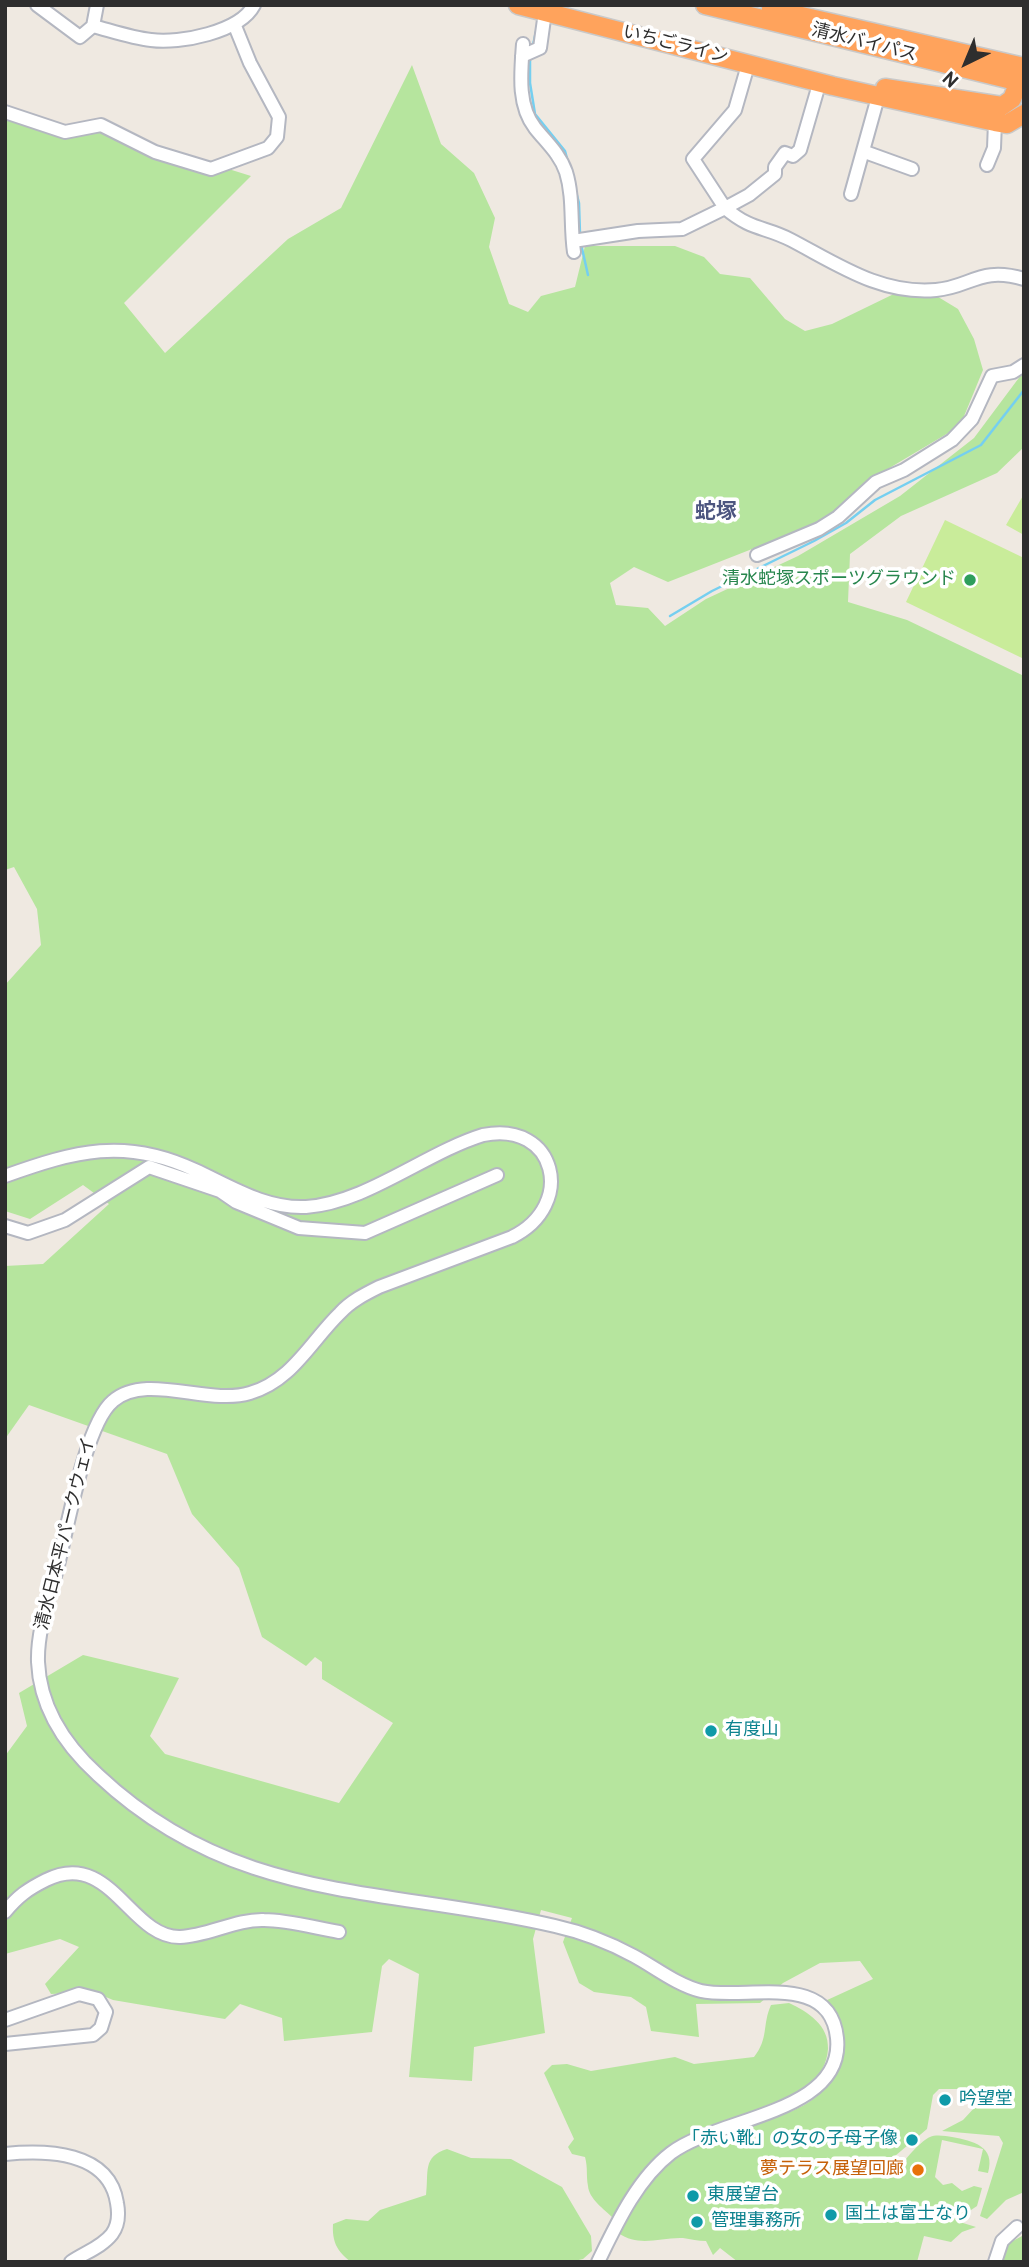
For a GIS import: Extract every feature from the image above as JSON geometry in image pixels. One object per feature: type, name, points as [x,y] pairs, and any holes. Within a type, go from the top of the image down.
[{"type":"highway","name":"いちごライン","points":[[518,5],[878,97],[963,115],[1016,121]]},
{"type":"highway","name":"清水バイパス","points":[[705,5],[1023,75]]},
{"type":"highway","name":"清水バイパス","points":[[754,5],[1023,75]]},
{"type":"highway","name":"いちごライン","points":[[826,84],[850,83],[1002,106],[1012,99],[1023,75]]},
{"type":"highway","points":[[948,97],[948,105],[963,115]]},
{"type":"street","points":[[37,5],[75,37],[85,34],[93,26],[96,5]]},
{"type":"street","points":[[93,26],[153,41],[175,40],[235,26],[246,18],[254,5]]},
{"type":"street","points":[[545,12],[540,48],[523,50],[521,83],[526,115],[558,156],[566,172],[572,201],[573,247],[638,231],[682,229],[749,195],[775,174],[775,167],[785,153],[793,156],[800,150],[826,84]]},
{"type":"street","points":[[5,112],[65,132],[101,125],[162,155],[211,169],[268,148],[277,137],[279,117],[250,63],[235,26]]},
{"type":"street","points":[[748,65],[735,110],[693,159],[725,208],[753,229],[789,239],[851,274],[898,287],[939,290],[981,276],[999,274],[1024,279]]},
{"type":"street","points":[[850,194],[865,152],[878,97]]},
{"type":"street","points":[[985,104],[1016,121],[994,148],[987,165]]},
{"type":"street","points":[[865,152],[912,169]]},
{"type":"street","points":[[757,555],[819,530],[838,517],[876,482],[904,470],[952,440],[972,419],[992,376],[1013,372],[1024,365]]},
{"type":"street","name":"清水日本平パークウェイ","points":[[5,1176],[75,1153],[122,1149],[174,1161],[250,1197],[279,1205],[306,1207],[346,1198],[473,1138],[502,1132],[519,1136],[533,1144],[550,1170],[549,1199],[541,1215],[528,1228],[367,1293],[341,1311],[288,1373],[263,1389],[219,1398],[158,1389],[134,1390],[111,1402],[99,1418],[46,1612],[38,1668],[44,1699],[58,1730],[84,1762],[125,1800],[192,1844],[282,1879],[563,1928],[632,1955],[696,1990],[724,1994],[783,1992],[804,1996],[821,2006],[834,2024],[838,2043],[833,2066],[817,2088],[795,2103],[712,2130],[668,2155],[641,2186],[598,2262]]},
{"type":"street","points":[[5,1226],[28,1233],[65,1220],[149,1167],[220,1191],[236,1202],[299,1228],[365,1233],[498,1175]]},
{"type":"street","points":[[5,1912],[22,1892],[60,1872],[80,1872],[103,1884],[154,1927],[178,1937],[263,1919],[339,1932]]},
{"type":"street","points":[[5,2020],[79,1994],[98,1999],[106,2012],[101,2028],[93,2035],[5,2043]]},
{"type":"street","points":[[5,2154],[62,2155],[87,2161],[113,2188],[118,2213],[114,2231],[101,2244],[71,2262]]},
{"type":"street","points":[[995,2262],[1002,2241],[1017,2227]]},
{"type":"green space","points":[[412,65],[441,144],[474,173],[495,218],[489,247],[509,304],[528,312],[541,296],[575,287],[585,246],[675,246],[704,257],[720,274],[750,278],[785,319],[805,331],[832,324],[902,290],[930,292],[958,309],[974,339],[983,370],[960,426],[876,476],[826,520],[668,582],[634,567],[610,583],[616,605],[648,608],[665,626],[706,599],[798,556],[900,496],[974,438],[1024,371],[1024,447],[997,473],[901,516],[850,554],[848,602],[907,620],[1024,676],[1024,2192],[1006,2200],[987,2219],[980,2216],[1003,2143],[999,2136],[942,2131],[963,2120],[976,2106],[962,2089],[939,2089],[933,2095],[927,2129],[895,2156],[902,2164],[926,2139],[941,2136],[981,2146],[989,2157],[990,2164],[988,2173],[978,2171],[983,2149],[942,2140],[935,2177],[943,2185],[952,2183],[962,2191],[974,2186],[982,2188],[977,2206],[962,2216],[963,2223],[976,2227],[962,2232],[951,2242],[924,2236],[917,2262],[738,2262],[720,2248],[713,2255],[706,2241],[683,2238],[642,2241],[618,2233],[650,2184],[669,2163],[693,2145],[783,2114],[804,2105],[821,2092],[833,2075],[837,2051],[836,2024],[825,2001],[873,1979],[860,1961],[820,1963],[783,1983],[760,2003],[696,2004],[699,2037],[651,2031],[646,2007],[631,1997],[594,1992],[579,1983],[563,1942],[572,1918],[541,1910],[533,1939],[545,2033],[474,2047],[472,2081],[409,2077],[419,1974],[389,1959],[382,1966],[372,2032],[284,2041],[282,2018],[240,2004],[225,2019],[113,2000],[94,1992],[51,1994],[45,1984],[79,1947],[60,1939],[5,1954],[5,1756],[27,1726],[19,1693],[83,1655],[179,1678],[150,1736],[165,1754],[339,1803],[393,1723],[322,1679],[322,1662],[315,1657],[306,1666],[262,1637],[239,1568],[192,1514],[167,1454],[29,1405],[5,1439],[5,1266],[43,1264],[109,1204],[83,1185],[30,1219],[5,1211],[5,985],[41,945],[37,909],[14,867],[5,870],[5,120],[51,124],[129,138],[251,176],[124,303],[165,353],[288,239],[341,208]]},
{"type":"green space","points":[[1024,494],[1024,535],[1006,525]]},
{"type":"green space","name":"清水蛇塚スポーツグラウンド","points":[[945,520],[1024,558],[1024,659],[906,602]]},
{"type":"green space","points":[[789,2003],[816,2020],[827,2041],[828,2049],[822,2069],[809,2085],[791,2097],[682,2138],[652,2164],[613,2218],[589,2191],[585,2157],[572,2154],[568,2147],[574,2139],[544,2073],[552,2065],[567,2064],[591,2071],[675,2057],[694,2064],[754,2057],[762,2044],[771,2005]]},
{"type":"green space","points":[[447,2149],[471,2158],[511,2159],[562,2187],[591,2236],[592,2251],[583,2259],[570,2262],[351,2262],[346,2258],[333,2236],[333,2224],[346,2219],[368,2221],[380,2210],[426,2195],[430,2161],[439,2152]]},
{"type":"green space","points":[[1024,2235],[1024,2262],[1001,2262],[1007,2244]]},
{"type":"waterway","points":[[533,45],[537,27]]},
{"type":"waterway","points":[[530,58],[530,83],[535,114],[565,151],[579,203],[580,234]]},
{"type":"waterway","points":[[581,244],[588,275]]},
{"type":"waterway","points":[[670,616],[712,591],[814,541],[846,523],[875,500],[981,445],[1024,390]]},
{"type":"place","name":"清水蛇塚スポーツグラウンド","points":[[970,580]]},
{"type":"place","name":"有度山","points":[[711,1731]]},
{"type":"place","name":"吟望堂","points":[[945,2100]]},
{"type":"place","name":"「赤い靴」の女の子母子像","points":[[912,2140]]},
{"type":"place","name":"夢テラス展望回廊","points":[[918,2170]]},
{"type":"place","name":"東展望台","points":[[693,2196]]},
{"type":"place","name":"国土は富士なり","points":[[831,2215]]},
{"type":"place","name":"管理事務所","points":[[697,2222]]},
{"type":"district","name":"蛇塚","points":[[716,514]]}]
